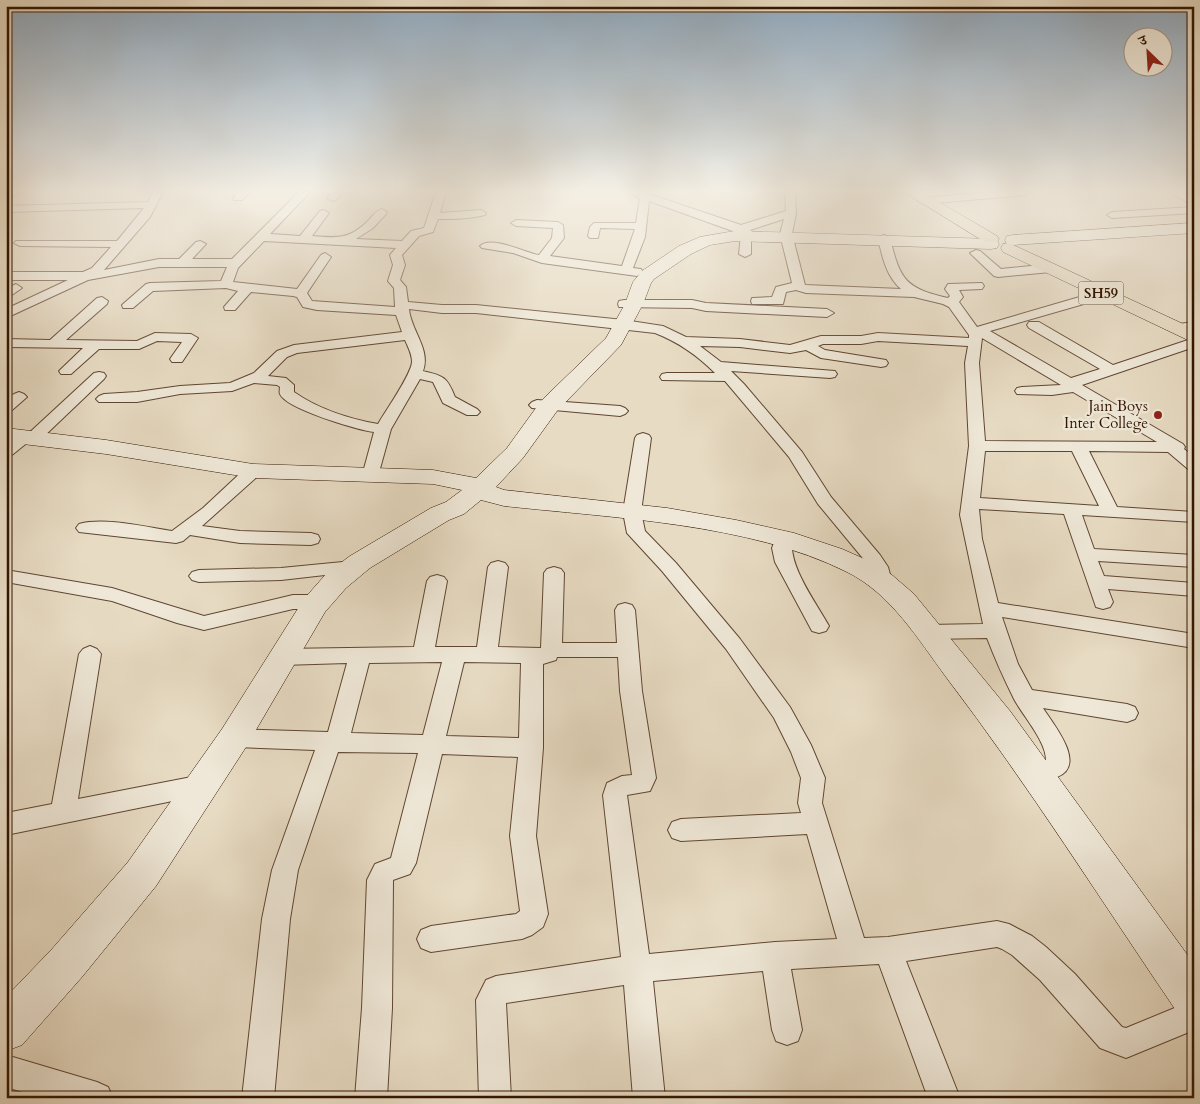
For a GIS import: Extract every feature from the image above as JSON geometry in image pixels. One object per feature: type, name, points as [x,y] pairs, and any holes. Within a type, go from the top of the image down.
[{"type":"main road","points":[[6,1030],[68,963],[142,874],[234,738],[317,602],[336,581],[354,567],[440,514],[454,508],[474,486],[515,452],[543,406],[601,356],[614,341],[619,323],[642,282],[638,272],[702,244]]},
{"type":"main road","name":"SH59","points":[[1001,244],[1108,293]]},
{"type":"main road","name":"SH59","points":[[1001,244],[1192,333]]},
{"type":"main road","points":[[17,440],[106,447],[253,471],[433,477],[474,486],[504,498],[632,512],[736,528],[784,539],[832,555],[859,567],[882,582],[904,601],[998,720],[1194,1000]]},
{"type":"street","points":[[73,244],[121,244]]},
{"type":"street","points":[[6,314],[87,276],[101,267],[121,244]]},
{"type":"street","points":[[182,263],[200,244]]},
{"type":"street","points":[[227,284],[227,279],[236,263],[255,244]]},
{"type":"street","points":[[374,244],[404,245]]},
{"type":"street","points":[[542,258],[554,244]]},
{"type":"street","points":[[486,246],[515,250],[528,256],[638,272],[639,244]]},
{"type":"street","points":[[788,244],[797,286]]},
{"type":"street","points":[[886,244],[895,277],[899,282],[917,293]]},
{"type":"street","points":[[1000,244],[998,274],[1051,268]]},
{"type":"street","points":[[370,476],[383,429],[419,363],[417,350],[409,335],[402,308],[400,288],[394,281],[399,265],[397,253],[404,245]]},
{"type":"street","points":[[128,306],[150,287],[227,284],[230,286],[299,293],[304,289],[325,257]]},
{"type":"street","points":[[6,276],[87,276],[150,263],[236,263]]},
{"type":"street","points":[[757,300],[778,302],[780,290],[797,286],[806,289],[917,293],[950,302],[957,306],[977,336],[1072,385],[1178,447],[977,446]]},
{"type":"street","points":[[950,302],[957,297],[951,289],[952,287],[978,286]]},
{"type":"street","points":[[230,307],[248,288]]},
{"type":"street","points":[[299,293],[308,304],[318,306],[476,309],[619,323],[668,332],[686,341],[724,372],[796,455],[824,500],[873,559],[878,567],[882,582]]},
{"type":"street","points":[[686,341],[740,343],[790,349],[829,340],[977,336],[1007,321],[1108,293]]},
{"type":"street","points":[[52,344],[102,301]]},
{"type":"street","points":[[629,304],[692,304],[711,307],[827,313]]},
{"type":"street","points":[[1034,325],[1112,370]]},
{"type":"street","points":[[1022,391],[1052,391],[1072,385],[1112,370],[1192,333]]},
{"type":"street","points":[[104,399],[137,397],[191,388],[227,388],[253,380],[287,351],[409,335]]},
{"type":"street","points":[[977,336],[972,363],[977,446],[969,515],[989,608],[1007,664],[1024,697],[1056,748],[1057,765],[1035,773]]},
{"type":"street","points":[[6,343],[139,345],[155,337],[191,338],[177,359]]},
{"type":"street","points":[[66,371],[95,345]]},
{"type":"street","points":[[807,346],[821,354],[881,363]]},
{"type":"street","points":[[667,377],[724,372],[830,374]]},
{"type":"street","points":[[415,373],[438,379],[443,385],[448,400],[472,412]]},
{"type":"street","points":[[17,440],[99,376]]},
{"type":"street","points":[[253,380],[281,381],[286,385],[287,394],[297,401],[351,423],[383,429]]},
{"type":"street","points":[[6,408],[19,397]]},
{"type":"street","points":[[543,406],[620,411]]},
{"type":"street","points":[[642,438],[632,512],[634,527],[639,537],[669,567],[761,682],[782,713],[803,752],[812,778],[810,803],[854,952]]},
{"type":"street","points":[[1078,446],[1111,513]]},
{"type":"street","points":[[1173,448],[1194,465]]},
{"type":"street","points":[[85,528],[106,528],[174,537],[179,536],[253,471]]},
{"type":"street","points":[[970,503],[1194,517]]},
{"type":"street","points":[[1071,510],[1103,602]]},
{"type":"street","points":[[188,529],[240,537],[310,539]]},
{"type":"street","points":[[784,539],[781,548],[784,562],[819,626]]},
{"type":"street","points":[[1086,554],[1194,561]]},
{"type":"street","points":[[199,576],[281,574],[354,567]]},
{"type":"street","points":[[487,654],[498,567]]},
{"type":"street","points":[[431,939],[522,926],[534,914],[523,836],[541,653],[554,573]]},
{"type":"street","points":[[11,581],[74,587],[128,599],[192,621],[204,623],[293,602],[317,602]]},
{"type":"street","points":[[423,654],[437,581]]},
{"type":"street","points":[[1096,582],[1194,590]]},
{"type":"street","points":[[989,608],[1194,641]]},
{"type":"street","points":[[625,610],[631,691],[644,778],[641,784],[619,787],[615,795],[637,969],[649,1098]]},
{"type":"street","points":[[928,632],[995,630]]},
{"type":"street","points":[[282,657],[628,650]]},
{"type":"street","points":[[63,813],[90,654]]},
{"type":"street","points":[[371,1098],[377,1008],[380,880],[384,872],[402,866],[456,654]]},
{"type":"street","points":[[258,1098],[276,919],[290,855],[333,743],[360,656]]},
{"type":"street","points":[[1024,697],[1127,713]]},
{"type":"street","points":[[234,738],[333,743],[532,748]]},
{"type":"street","points":[[6,824],[202,785]]},
{"type":"street","points":[[681,830],[816,823]]},
{"type":"street","points":[[495,1098],[492,1000],[496,990],[637,969],[775,956],[888,950],[989,935],[1005,935],[1013,938],[1038,959],[1109,1036],[1118,1042],[1126,1042],[1194,1015]]},
{"type":"street","points":[[888,950],[944,1098]]},
{"type":"street","points":[[775,956],[787,1030]]},
{"type":"street","points":[[6,1071],[55,1092],[97,1098]]},
{"type":"place","name":"Jain Boys Inter College","points":[[1158,415]]}]
